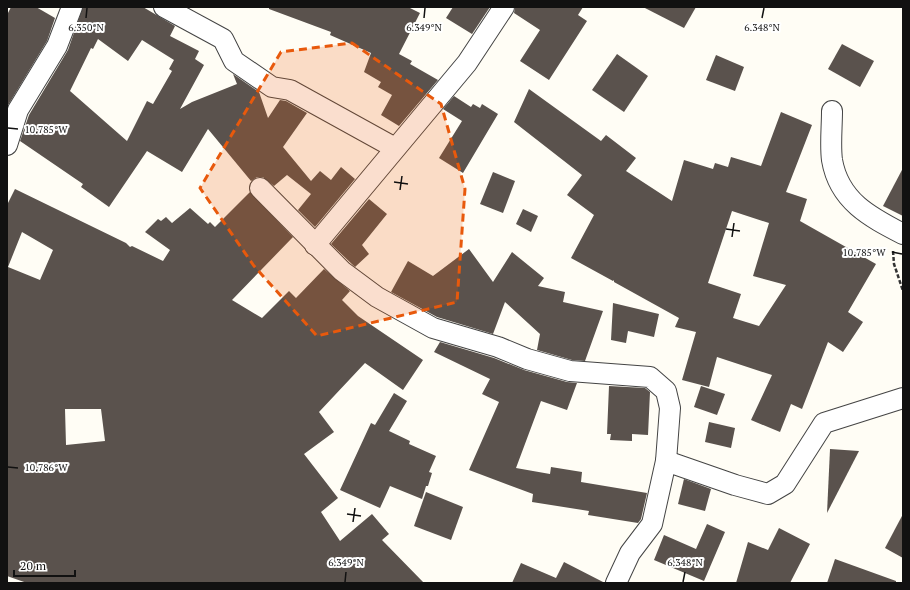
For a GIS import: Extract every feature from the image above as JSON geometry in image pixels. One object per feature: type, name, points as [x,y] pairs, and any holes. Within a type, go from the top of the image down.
[{"type":"street","points":[[7,146],[18,110],[57,46],[72,7]]},
{"type":"street","points":[[164,7],[223,39],[234,61],[272,86],[290,90],[395,148]]},
{"type":"street","points":[[315,245],[467,63],[504,7]]},
{"type":"street","points":[[832,111],[832,161],[843,192],[870,217],[898,232]]},
{"type":"street","points":[[260,188],[342,271],[377,297],[433,328],[498,347],[527,359],[570,372],[650,377],[666,392],[670,408],[666,461],[652,524],[630,553],[616,583]]},
{"type":"street","points":[[666,461],[735,485],[768,494],[785,484],[824,423],[903,398]]},
{"type":"path","points":[[898,232],[894,264],[903,291]]},
{"type":"highlighted area","points":[[352,43],[441,104],[465,189],[457,302],[317,336],[254,266],[200,188],[281,52]]},
{"type":"building","points":[[11,7],[36,7],[55,18],[47,41],[7,107],[7,15]]},
{"type":"building","points":[[83,7],[143,7],[175,26],[170,36],[199,51],[195,59],[204,65],[180,109],[192,102],[237,84],[233,74],[259,92],[268,118],[280,100],[286,101],[307,113],[283,147],[311,181],[320,171],[331,180],[341,167],[355,179],[315,227],[298,210],[311,194],[287,175],[274,186],[263,177],[257,177],[251,181],[208,129],[182,172],[147,151],[109,207],[81,187],[83,184],[20,141],[29,115],[68,50]],"holes":[[[98,39],[128,61],[142,40],[174,60],[169,69],[172,71],[153,104],[147,101],[127,141],[70,91],[91,48],[93,49]]]},
{"type":"building","points":[[269,7],[408,7],[420,13],[399,54],[412,61],[410,64],[438,80],[399,126],[381,115],[392,95],[378,87],[381,82],[364,72],[371,53],[330,35],[331,32],[269,9]]},
{"type":"building","points":[[453,7],[490,7],[472,34],[446,18]]},
{"type":"building","points":[[515,7],[583,7],[578,15],[587,21],[549,80],[520,61],[540,30],[514,13]]},
{"type":"building","points":[[643,7],[696,7],[684,28]]},
{"type":"building","points":[[842,44],[874,61],[860,87],[828,69]]},
{"type":"building","points":[[617,54],[648,76],[624,112],[592,90]]},
{"type":"building","points":[[716,55],[744,67],[735,91],[706,80]]},
{"type":"building","points":[[529,89],[601,141],[606,135],[636,158],[626,171],[672,201],[684,160],[713,169],[715,163],[728,167],[731,157],[761,166],[781,112],[812,125],[786,192],[807,199],[800,221],[876,264],[848,312],[863,322],[843,352],[828,342],[802,409],[791,404],[780,432],[751,420],[772,375],[717,357],[709,387],[682,380],[696,332],[675,327],[679,318],[614,282],[614,280],[613,281],[571,258],[594,215],[567,195],[582,175],[514,122]],"holes":[[[732,211],[769,223],[753,276],[786,285],[759,326],[733,318],[741,294],[708,283]]]},
{"type":"building","points":[[454,96],[471,107],[473,104],[480,108],[482,104],[498,114],[463,173],[439,158],[462,121],[443,109]]},
{"type":"building","points":[[903,168],[903,216],[883,206]]},
{"type":"building","points":[[493,172],[515,181],[503,213],[480,204]]},
{"type":"building","points":[[15,189],[126,243],[130,247],[132,246],[163,261],[170,250],[145,232],[158,219],[161,221],[166,217],[172,223],[190,208],[208,224],[210,222],[215,227],[250,192],[293,237],[232,300],[262,318],[289,291],[296,298],[324,269],[350,291],[342,300],[358,316],[423,360],[403,390],[365,363],[319,412],[334,432],[304,454],[338,498],[321,512],[340,541],[372,514],[389,534],[382,540],[424,583],[27,583],[7,576],[7,205]],"holes":[[[22,232],[53,250],[40,280],[8,267]],[[65,409],[101,409],[105,441],[66,445]]]},
{"type":"building","points":[[369,199],[387,214],[362,245],[369,254],[355,267],[331,244]]},
{"type":"building","points":[[523,209],[538,216],[531,232],[516,224]]},
{"type":"building","points":[[469,249],[493,282],[512,252],[544,278],[538,286],[565,292],[563,302],[603,311],[585,361],[572,360],[537,350],[540,334],[505,302],[493,334],[437,317],[391,292],[408,261],[433,276]]},
{"type":"building","points":[[613,303],[659,314],[654,337],[628,331],[626,343],[611,340]]},
{"type":"building","points":[[440,342],[494,358],[524,370],[567,382],[577,383],[567,410],[541,401],[516,468],[550,474],[551,467],[582,472],[581,482],[647,493],[641,519],[638,523],[588,515],[589,511],[532,502],[533,494],[469,470],[499,402],[482,394],[490,379],[434,352]]},
{"type":"building","points":[[609,386],[645,388],[650,392],[648,435],[632,434],[632,441],[610,440],[611,434],[607,434]]},
{"type":"building","points":[[701,386],[725,394],[717,415],[694,407]]},
{"type":"building","points":[[394,393],[407,401],[389,431],[410,441],[409,444],[436,456],[429,472],[432,473],[422,499],[390,486],[380,508],[340,490],[371,423],[375,425]]},
{"type":"building","points":[[709,422],[735,428],[731,448],[705,442]]},
{"type":"building","points":[[830,449],[859,451],[827,513]]},
{"type":"building","points":[[684,479],[711,489],[705,511],[678,504]]},
{"type":"building","points":[[426,492],[463,507],[451,540],[414,526]]},
{"type":"building","points":[[903,514],[903,558],[885,548]]},
{"type":"building","points":[[707,524],[725,532],[704,581],[654,560],[664,535],[696,549]]},
{"type":"building","points":[[779,528],[810,544],[790,583],[736,583],[748,542],[768,550]]},
{"type":"building","points":[[835,559],[896,581],[896,583],[827,583]]},
{"type":"building","points":[[564,562],[605,583],[512,583],[521,563],[556,578]]}]
